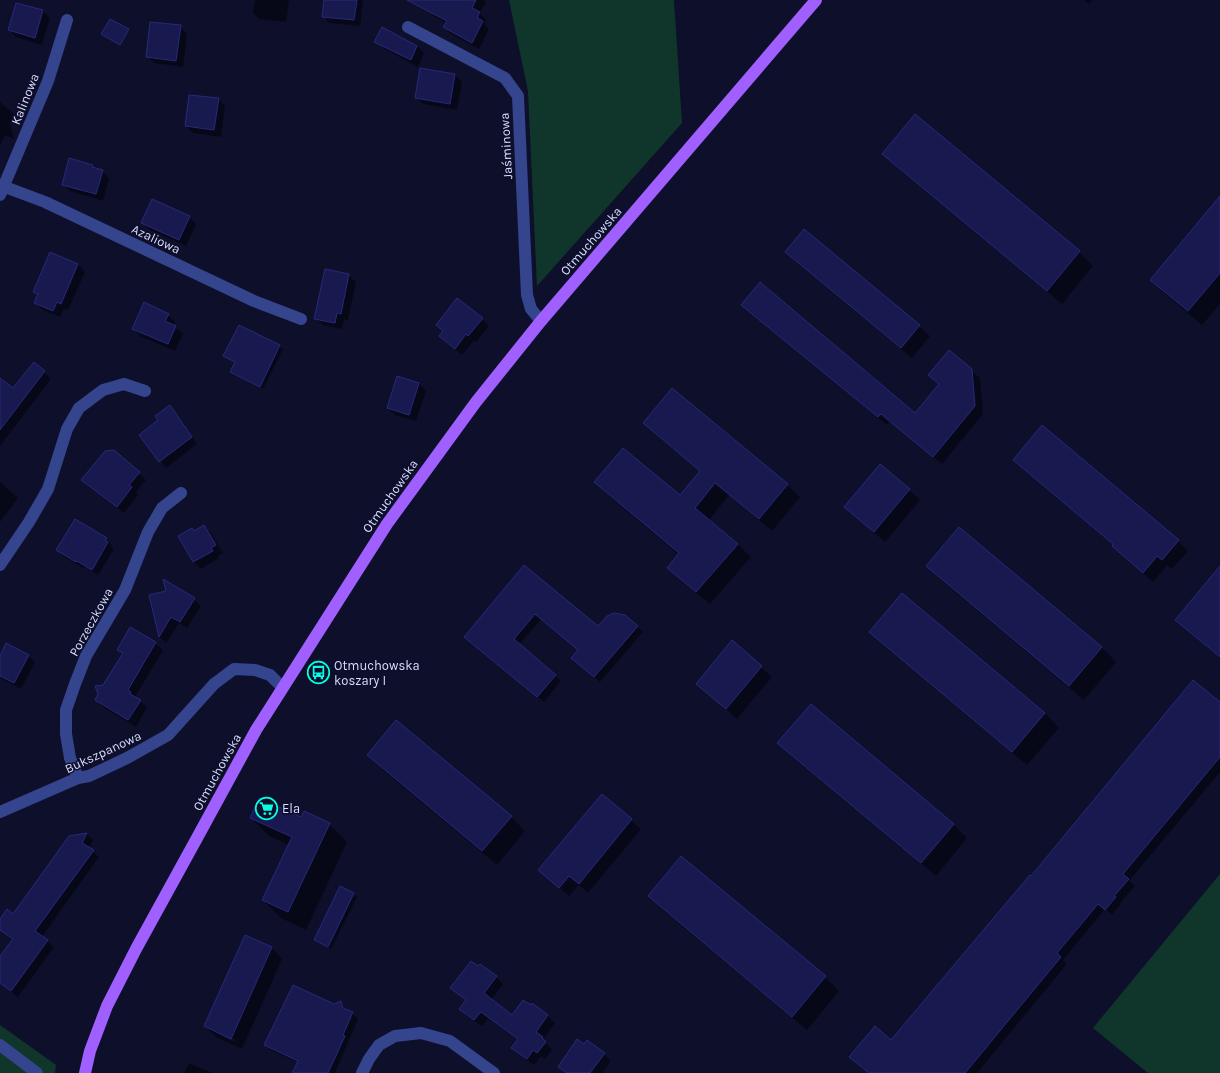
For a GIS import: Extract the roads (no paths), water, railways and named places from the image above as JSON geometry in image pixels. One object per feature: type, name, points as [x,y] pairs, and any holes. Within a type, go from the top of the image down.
[{"type":"main road","name":"Otmuchowska","points":[[85,1073],[90,1051],[107,1006],[136,949],[256,730],[391,518],[476,402],[541,321],[816,0]]},
{"type":"street","name":"Kalinowa","points":[[1,189],[48,81],[66,20]]},
{"type":"street","name":"Jaśminowa","points":[[408,27],[505,78],[518,96],[527,295],[531,309],[541,321]]},
{"type":"street","name":"Azaliowa","points":[[1,189],[45,202],[254,300],[301,319]]},
{"type":"street","points":[[0,565],[29,522],[48,489],[67,428],[79,408],[103,390],[124,384],[144,391]]},
{"type":"street","name":"Porzeczkowa","points":[[78,778],[70,758],[66,734],[66,710],[75,684],[86,656],[125,590],[148,532],[162,508],[181,492]]},
{"type":"street","name":"Bukszpanowa","points":[[0,812],[78,778],[89,776],[127,758],[168,735],[214,684],[234,669],[255,670],[270,675],[282,687]]},
{"type":"street","points":[[362,1073],[369,1059],[379,1045],[395,1036],[421,1033],[450,1041],[494,1073]]},
{"type":"street","points":[[0,1045],[37,1073]]},
{"type":"place","name":"Otmuchowska koszary I","points":[[319,672]]},
{"type":"place","name":"Ela","points":[[266,808]]}]
